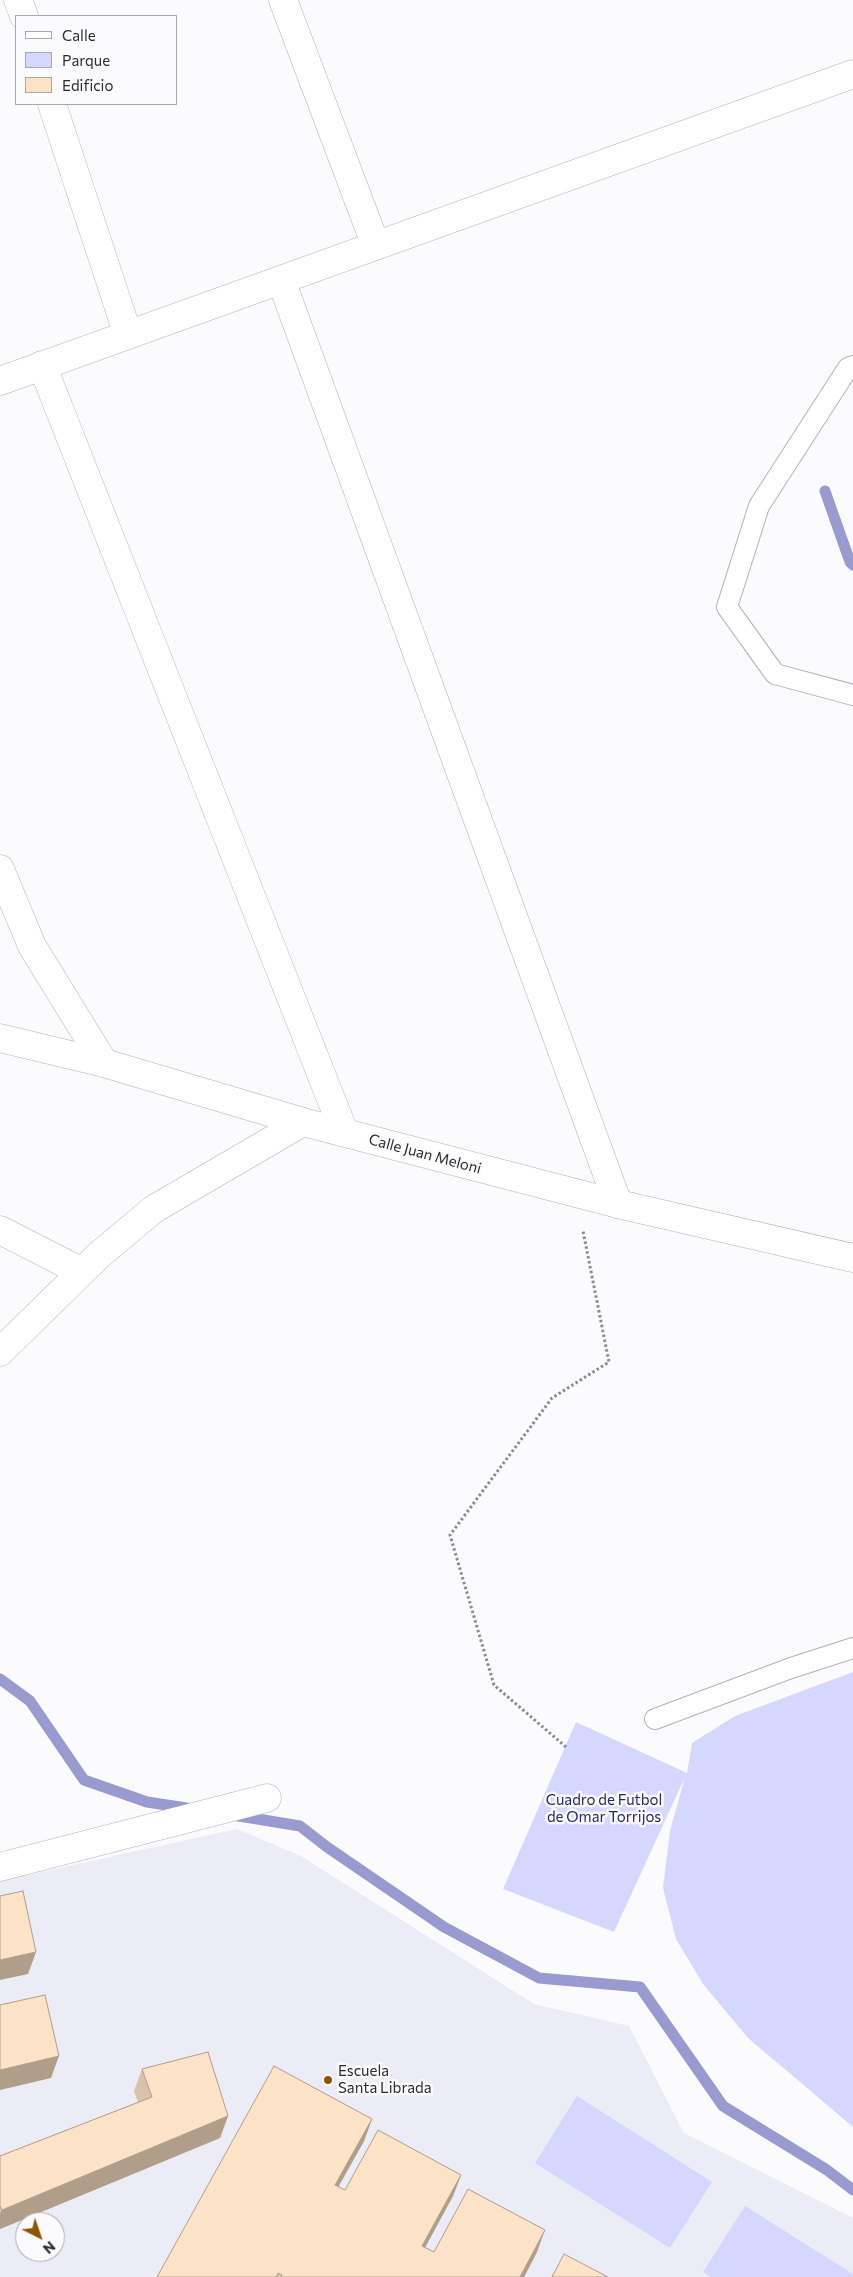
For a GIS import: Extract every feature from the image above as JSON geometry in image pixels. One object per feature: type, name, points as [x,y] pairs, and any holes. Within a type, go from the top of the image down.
[{"type":"street","points":[[18,0],[24,15]]},
{"type":"street","points":[[283,0],[376,246]]},
{"type":"street","points":[[0,381],[853,74]]},
{"type":"street","points":[[52,105],[128,335]]},
{"type":"street","points":[[281,280],[618,1204]]},
{"type":"street","points":[[42,366],[344,1132]]},
{"type":"street","points":[[0,869],[32,946],[104,1063]]},
{"type":"street","name":"Calle Juan Meloni","points":[[0,1038],[104,1063],[302,1122],[618,1204],[853,1258]]},
{"type":"street","points":[[0,1352],[82,1272],[154,1209],[302,1122]]},
{"type":"street","points":[[0,1230],[82,1272]]},
{"type":"street","points":[[0,1867],[256,1801]]},
{"type":"lane","points":[[853,366],[848,368],[760,506],[727,607],[775,674],[853,694]]},
{"type":"lane","points":[[655,1719],[791,1668],[853,1648]]},
{"type":"path","points":[[566,1747],[494,1685],[450,1535],[552,1398],[609,1362],[576,1193]]},
{"type":"shaded area","name":"Escuela Santa Librada","points":[[237,1829],[301,1856],[534,2004],[629,2026],[684,2133],[853,2218],[853,2277],[0,2277],[0,1881]]},
{"type":"green space","name":"Cuadro de Futbol de Omar Torrijos","points":[[853,1672],[853,2127],[748,2038],[703,1984],[676,1939],[663,1888],[670,1831],[685,1777],[614,1932],[503,1889],[576,1722],[687,1773],[692,1743],[735,1716]]},
{"type":"green space","points":[[577,2096],[712,2182],[670,2248],[535,2163]]},
{"type":"green space","points":[[745,2206],[853,2274],[853,2277],[711,2277],[703,2272]]},
{"type":"building","points":[[23,1891],[36,1952],[0,1960],[0,1896]]},
{"type":"building","points":[[45,1995],[59,2056],[0,2070],[0,2005]]},
{"type":"building","points":[[208,2052],[228,2116],[2,2210],[0,2206],[0,2156],[152,2097],[142,2069]]},
{"type":"building","points":[[274,2066],[372,2119],[335,2185],[345,2190],[378,2130],[461,2175],[422,2246],[434,2252],[468,2189],[545,2230],[520,2277],[281,2277],[282,2275],[278,2273],[276,2277],[157,2277]]},
{"type":"building","points":[[564,2254],[608,2277],[552,2277]]},
{"type":"waterway","points":[[825,491],[850,562],[853,565]]},
{"type":"waterway","points":[[0,1679],[30,1701],[84,1780],[147,1802],[193,1809]]},
{"type":"waterway","points":[[233,1815],[300,1826],[327,1847],[444,1927],[539,1978],[640,1987],[723,2106],[827,2170],[853,2190]]},
{"type":"place","name":"Escuela Santa Librada","points":[[328,2080]]}]
